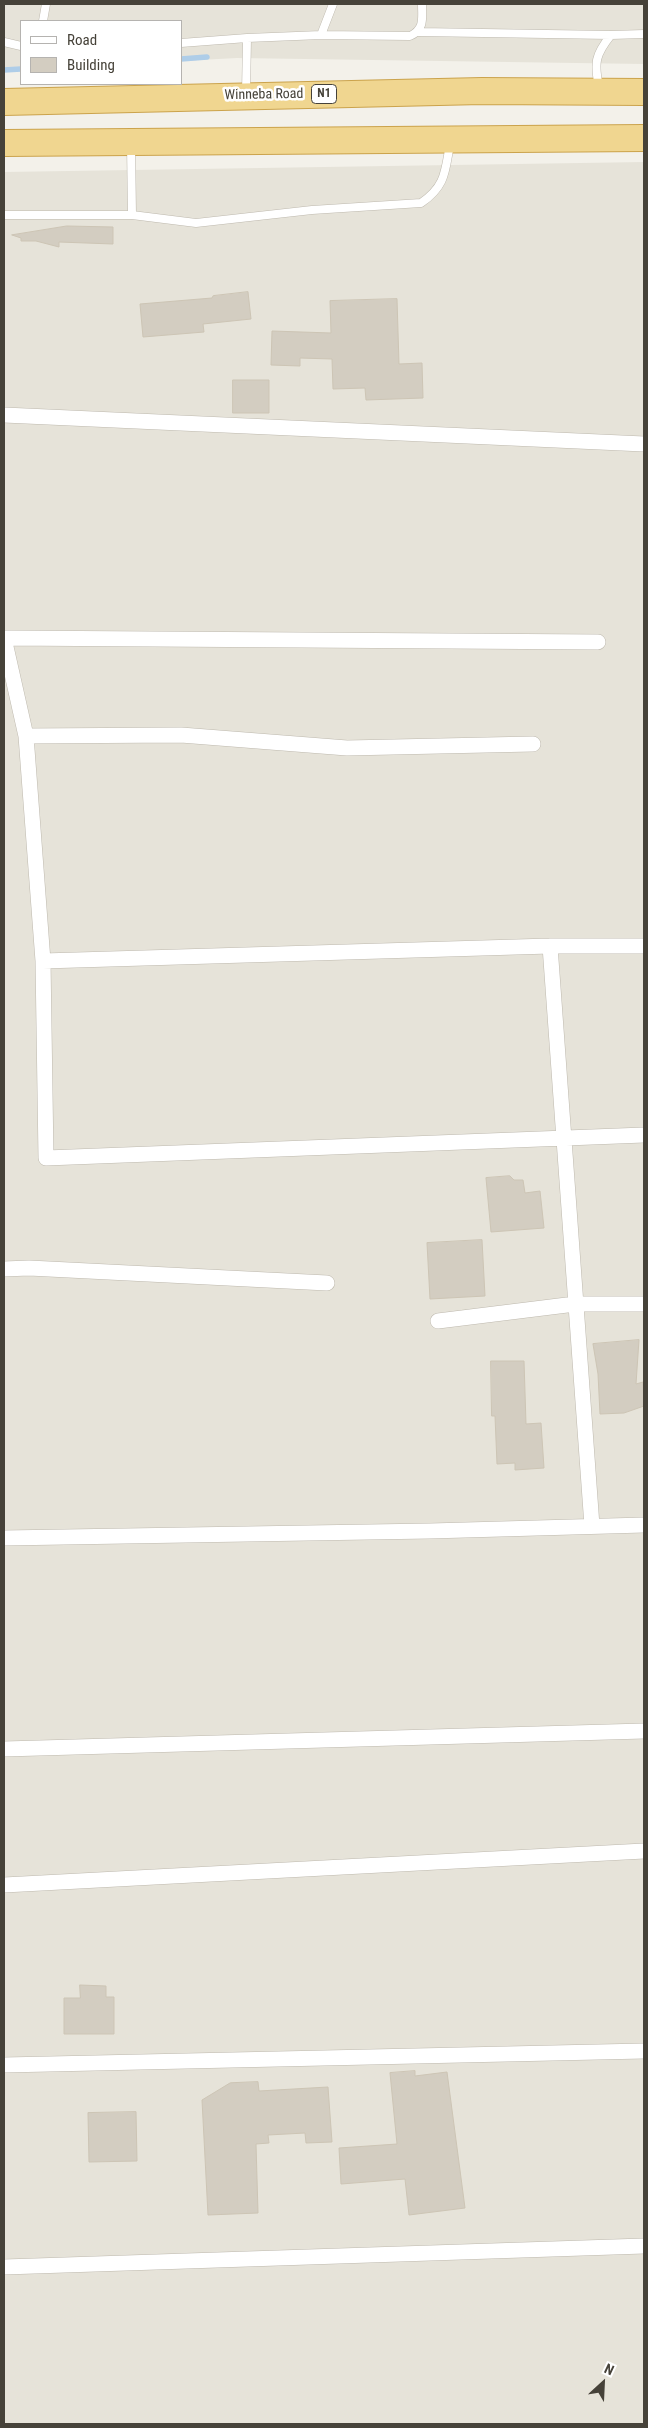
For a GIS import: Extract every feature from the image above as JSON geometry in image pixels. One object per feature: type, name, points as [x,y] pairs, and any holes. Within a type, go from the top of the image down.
[{"type":"highway","name":"Winneba Road","points":[[4,102],[246,95],[644,92]]},
{"type":"highway","points":[[4,143],[644,138]]},
{"type":"street","points":[[4,415],[644,444]]},
{"type":"street","points":[[4,629],[4,638],[26,736],[43,961],[46,1158],[644,1135]]},
{"type":"street","points":[[4,638],[598,642]]},
{"type":"street","points":[[26,736],[181,735],[347,748],[533,744]]},
{"type":"street","points":[[43,961],[550,946],[644,946]]},
{"type":"street","points":[[550,946],[592,1526]]},
{"type":"street","points":[[4,1269],[29,1268],[327,1282]]},
{"type":"street","points":[[438,1321],[575,1304],[644,1304]]},
{"type":"street","points":[[4,1538],[420,1532],[644,1525]]},
{"type":"street","points":[[4,1749],[644,1731]]},
{"type":"street","points":[[4,1885],[644,1851]]},
{"type":"street","points":[[4,2065],[644,2052]]},
{"type":"street","points":[[4,2267],[644,2246]]},
{"type":"lane","points":[[43,20],[46,4]]},
{"type":"lane","points":[[321,35],[333,4]]},
{"type":"lane","points":[[419,32],[422,24],[422,4]]},
{"type":"lane","points":[[182,43],[321,35],[410,36],[419,32],[644,34]]},
{"type":"lane","points":[[600,92],[595,67],[599,51],[611,35]]},
{"type":"lane","points":[[246,95],[247,38]]},
{"type":"lane","points":[[4,42],[20,46]]},
{"type":"lane","points":[[4,215],[132,215],[196,223],[312,210],[421,203],[435,194],[444,176],[451,140]]},
{"type":"lane","points":[[131,143],[132,215]]},
{"type":"shaded area","points":[[4,4],[644,4],[644,64],[237,58],[182,61],[182,20],[20,20],[20,70],[4,71]]},
{"type":"shaded area","points":[[644,162],[644,2424],[4,2424],[4,172]]},
{"type":"building","points":[[67,226],[113,227],[113,244],[59,242],[59,247],[36,241],[21,241],[21,238],[12,235]]},
{"type":"building","points":[[248,292],[251,319],[203,324],[204,332],[143,337],[140,304],[212,298],[213,296]]},
{"type":"building","points":[[397,299],[399,364],[422,363],[423,398],[366,400],[365,388],[333,389],[332,359],[300,358],[300,366],[271,365],[272,331],[331,333],[330,301]]},
{"type":"building","points":[[233,380],[269,380],[269,413],[233,413]]},
{"type":"building","points":[[510,1176],[514,1180],[523,1180],[525,1193],[540,1191],[544,1228],[491,1232],[486,1178]]},
{"type":"building","points":[[482,1240],[485,1296],[430,1299],[427,1243]]},
{"type":"building","points":[[639,1340],[636,1384],[643,1382],[644,1406],[624,1413],[600,1414],[598,1374],[593,1344]]},
{"type":"building","points":[[491,1361],[524,1361],[526,1424],[541,1423],[544,1468],[515,1470],[515,1463],[497,1464],[495,1416],[492,1416]]},
{"type":"building","points":[[80,1985],[106,1986],[106,1997],[114,1997],[114,2034],[64,2034],[64,1998],[80,1998]]},
{"type":"building","points":[[415,2071],[415,2076],[447,2072],[465,2208],[409,2215],[405,2179],[341,2184],[339,2148],[397,2144],[390,2073]]},
{"type":"building","points":[[258,2082],[259,2091],[328,2087],[332,2142],[306,2143],[305,2133],[268,2135],[269,2143],[256,2144],[258,2213],[208,2215],[202,2100],[230,2083]]},
{"type":"building","points":[[136,2112],[137,2161],[89,2162],[88,2113]]},
{"type":"waterway","points":[[182,59],[207,57]]},
{"type":"waterway","points":[[4,70],[20,69]]}]
